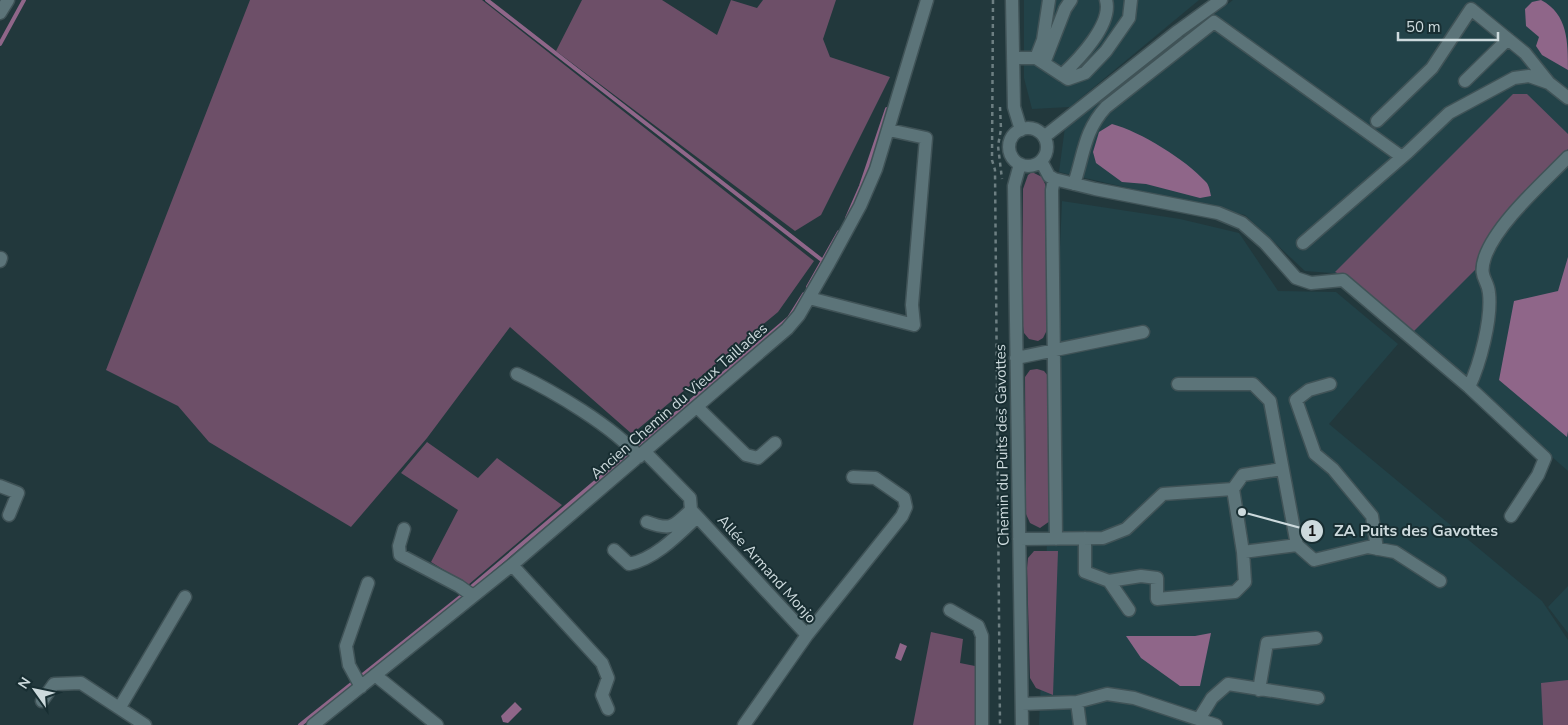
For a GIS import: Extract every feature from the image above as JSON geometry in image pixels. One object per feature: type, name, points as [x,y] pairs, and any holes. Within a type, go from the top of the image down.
[{"type":"street","points":[[0,13],[8,0]]},
{"type":"street","name":"Ancien Chemin du Vieux Taillades","points":[[320,723],[375,675],[512,565],[787,329],[809,298],[860,206],[876,169],[927,0]]},
{"type":"street","points":[[1012,0],[1014,107],[1021,130]]},
{"type":"street","points":[[1040,61],[1048,0]]},
{"type":"street","points":[[1040,61],[1071,0]]},
{"type":"street","points":[[1062,75],[1079,59],[1099,32],[1108,6],[1106,0]]},
{"type":"street","points":[[1013,58],[1040,61],[1068,78],[1085,73],[1106,51],[1129,18],[1131,0]]},
{"type":"street","points":[[1044,137],[1178,31],[1221,0]]},
{"type":"street","points":[[1378,121],[1432,68],[1471,9],[1526,53],[1549,83],[1568,98]]},
{"type":"street","points":[[1074,184],[1086,136],[1094,120],[1106,107],[1214,22],[1405,155]]},
{"type":"street","points":[[1466,81],[1508,39]]},
{"type":"street","points":[[1302,243],[1405,155],[1449,113],[1514,78],[1529,76],[1549,83]]},
{"type":"street","points":[[809,298],[914,325],[912,305],[926,138],[889,130]]},
{"type":"street","points":[[1021,130],[1036,130],[1044,137],[1047,150],[1041,161],[1031,166],[1020,164],[1012,157],[1009,147],[1012,136],[1021,130]]},
{"type":"street","points":[[1469,387],[1476,372],[1488,317],[1490,292],[1482,277],[1484,258],[1494,237],[1568,157]]},
{"type":"street","points":[[1041,161],[1046,172],[1054,179],[1218,213],[1242,223],[1265,243],[1296,278],[1311,283],[1343,280],[1469,387],[1545,458],[1538,475],[1510,516]]},
{"type":"street","name":"Chemin du Puits des Gavottes","points":[[1020,164],[1014,186],[1022,725]]},
{"type":"street","points":[[1054,179],[1052,190],[1052,350],[1056,446],[1056,539]]},
{"type":"street","points":[[1016,358],[1143,332]]},
{"type":"street","name":"Allée Armand Monjo","points":[[518,374],[537,383],[626,441],[642,454],[690,498],[694,514],[807,634],[744,725]]},
{"type":"street","points":[[1178,384],[1253,384],[1270,401],[1297,545],[1314,560],[1368,548],[1377,549],[1394,552],[1440,581]]},
{"type":"street","points":[[1330,384],[1309,390],[1296,400],[1315,454],[1333,469],[1372,516],[1377,549]]},
{"type":"street","points":[[697,407],[746,455],[758,458],[775,443]]},
{"type":"street","points":[[1085,538],[1085,572],[1109,581],[1141,576],[1157,578],[1157,599],[1235,592],[1245,582],[1244,552],[1233,489],[1243,475],[1282,469]]},
{"type":"street","points":[[807,634],[902,516],[906,507],[904,498],[875,478],[853,477]]},
{"type":"street","points":[[0,486],[18,493],[9,514]]},
{"type":"street","points":[[1019,539],[1102,538],[1126,529],[1163,494],[1233,489]]},
{"type":"street","points":[[647,522],[665,528],[676,525],[694,514]]},
{"type":"street","points":[[614,550],[629,564],[640,562],[659,549],[694,514]]},
{"type":"street","points":[[404,529],[399,546],[400,555],[459,586],[473,596]]},
{"type":"street","points":[[1244,552],[1297,545]]},
{"type":"street","points":[[512,565],[602,663],[608,678],[602,695],[608,709]]},
{"type":"street","points":[[1109,581],[1129,610]]},
{"type":"street","points":[[361,687],[349,665],[346,646],[368,584]]},
{"type":"street","points":[[120,707],[186,598]]},
{"type":"street","points":[[950,610],[978,626],[982,636],[982,725]]},
{"type":"street","points":[[1259,690],[1267,643],[1316,638]]},
{"type":"street","points":[[375,675],[437,725]]},
{"type":"street","points":[[42,701],[54,684],[81,682],[145,725]]},
{"type":"street","points":[[1199,719],[1212,698],[1228,684],[1318,698]]},
{"type":"street","points":[[1022,704],[1077,702],[1107,694],[1134,698],[1216,725]]},
{"type":"street","points":[[1077,702],[1080,725]]},
{"type":"path","points":[[993,0],[992,160],[995,170],[1000,725]]},
{"type":"shaded area","points":[[250,0],[482,0],[814,261],[778,312],[632,434],[510,327],[427,438],[351,527],[209,442],[178,406],[106,370]]},
{"type":"shaded area","points":[[582,0],[662,0],[717,35],[731,0],[757,8],[763,0],[836,0],[823,39],[830,57],[890,77],[821,215],[795,231],[556,51]]},
{"type":"shaded area","points":[[1024,0],[1199,0],[1070,107],[1032,109],[1024,78]]},
{"type":"shaded area","points":[[1233,0],[1568,0],[1568,471],[1344,274],[1305,271],[1245,215],[1059,172],[1065,127]]},
{"type":"shaded area","points":[[1541,0],[1557,13],[1565,30],[1568,49],[1568,70],[1542,55],[1536,46],[1539,37],[1526,26],[1525,9],[1532,2]]},
{"type":"shaded area","points":[[1513,94],[1527,94],[1568,134],[1568,149],[1498,225],[1480,265],[1413,332],[1344,276],[1335,272]]},
{"type":"shaded area","points":[[1112,124],[1136,133],[1162,147],[1187,164],[1209,186],[1211,196],[1200,198],[1146,184],[1122,182],[1096,163],[1093,152],[1099,132]]},
{"type":"shaded area","points":[[1032,172],[1042,177],[1045,184],[1047,330],[1043,338],[1038,341],[1029,339],[1024,333],[1022,320],[1023,189],[1028,175]]},
{"type":"shaded area","points":[[1062,201],[1180,219],[1239,233],[1278,291],[1336,292],[1398,344],[1329,424],[1542,601],[1568,640],[1568,725],[1039,725]]},
{"type":"shaded area","points":[[1568,257],[1567,437],[1499,380],[1514,301],[1558,291]]},
{"type":"shaded area","points":[[1030,370],[1044,371],[1049,377],[1050,521],[1040,528],[1030,523],[1026,514],[1025,377]]},
{"type":"shaded area","points":[[427,442],[478,478],[497,458],[562,505],[468,585],[431,562],[458,510],[401,473]]},
{"type":"shaded area","points":[[1034,551],[1058,551],[1053,695],[1036,688],[1030,678],[1027,568],[1028,558]]},
{"type":"shaded area","points":[[1568,586],[1568,633],[1548,607]]},
{"type":"shaded area","points":[[931,632],[963,639],[960,663],[975,666],[976,725],[913,725]]},
{"type":"shaded area","points":[[1211,633],[1200,686],[1180,686],[1141,658],[1126,636],[1195,636]]},
{"type":"shaded area","points":[[900,643],[907,646],[901,661],[895,658]]},
{"type":"shaded area","points":[[1568,680],[1568,725],[1543,725],[1541,683]]},
{"type":"shaded area","points":[[515,702],[522,709],[508,723],[503,722],[501,716]]},
{"type":"waterway","points":[[0,44],[24,0]]},
{"type":"waterway","points":[[487,0],[823,261]]},
{"type":"waterway","points":[[847,218],[861,186],[887,109]]},
{"type":"waterway","points":[[808,287],[839,232]]},
{"type":"waterway","points":[[469,589],[789,318],[804,294]]},
{"type":"waterway","points":[[300,725],[464,594]]},
{"type":"place","name":"ZA Puits des Gavottes","points":[[1242,512]]}]
